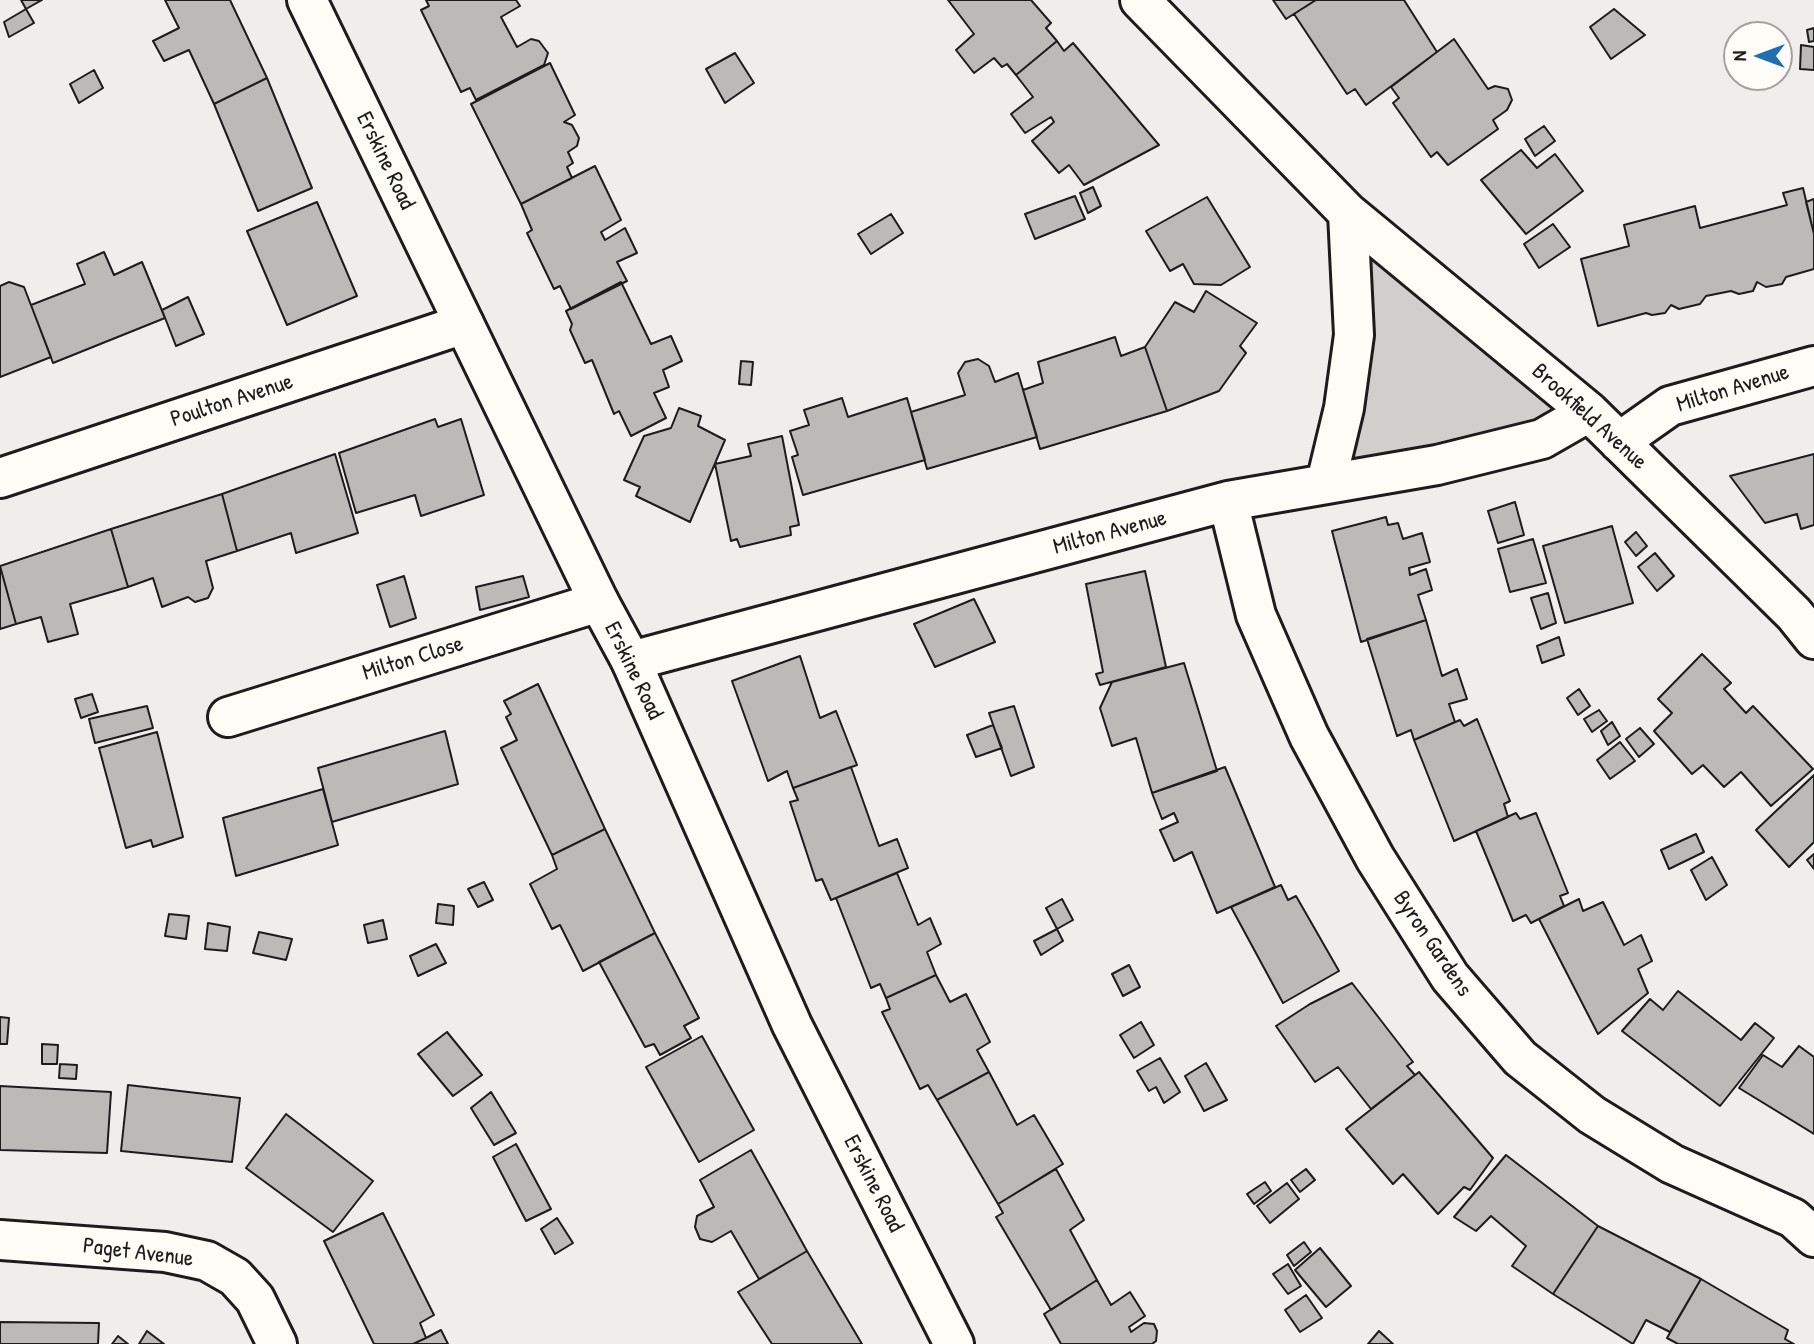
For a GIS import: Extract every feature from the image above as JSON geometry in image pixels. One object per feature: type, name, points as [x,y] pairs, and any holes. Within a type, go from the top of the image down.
[{"type":"street","name":"Erskine Road","points":[[307,0],[599,602],[631,661],[792,1025],[954,1344]]},
{"type":"street","name":"Brookfield Avenue","points":[[1140,0],[1348,213],[1589,412],[1794,614],[1814,639]]},
{"type":"street","points":[[1326,483],[1343,408],[1354,335],[1348,213]]},
{"type":"street","name":"Poulton Avenue","points":[[0,478],[464,324]]},
{"type":"street","name":"Milton Avenue","points":[[1619,442],[1670,406],[1814,366]]},
{"type":"street","name":"Milton Avenue","points":[[631,661],[1228,501],[1437,465],[1542,439],[1589,412]]},
{"type":"street","name":"Byron Gardens","points":[[1228,501],[1256,615],[1309,736],[1375,858],[1450,977],[1520,1058],[1592,1115],[1672,1164],[1793,1218],[1814,1237]]},
{"type":"street","name":"Milton Close","points":[[228,717],[599,602]]},
{"type":"street","name":"Paget Avenue","points":[[0,1240],[165,1252],[207,1261],[236,1277],[255,1299],[277,1344]]},
{"type":"shaded area","points":[[1360,236],[1574,410],[1536,426],[1334,473]]},
{"type":"building","points":[[21,0],[42,0],[26,9]]},
{"type":"building","points":[[165,0],[230,0],[267,78],[214,104],[189,50],[164,61],[153,41],[179,28]]},
{"type":"building","points":[[426,0],[516,0],[520,6],[501,17],[517,47],[531,39],[539,41],[548,53],[544,65],[476,100],[470,88],[461,92],[421,10],[429,6]]},
{"type":"building","points":[[948,0],[1031,0],[1051,23],[1046,28],[1057,41],[1016,75],[1007,64],[1002,67],[994,58],[974,73],[956,50],[974,34]]},
{"type":"building","points":[[1273,0],[1316,0],[1286,19]]},
{"type":"building","points":[[1316,0],[1404,0],[1437,52],[1366,105],[1355,89],[1347,94],[1294,14]]},
{"type":"building","points":[[26,9],[34,23],[9,37],[4,22]]},
{"type":"building","points":[[1614,9],[1645,35],[1611,59],[1590,27]]},
{"type":"building","points":[[1814,28],[1814,41],[1809,42],[1807,30]]},
{"type":"building","points":[[1454,39],[1488,89],[1495,86],[1508,89],[1512,100],[1507,110],[1493,120],[1498,129],[1448,165],[1437,152],[1431,157],[1393,103],[1399,98],[1391,87]]},
{"type":"building","points":[[1057,41],[1064,51],[1073,43],[1159,145],[1084,185],[1069,165],[1059,173],[1032,141],[1054,122],[1051,117],[1025,133],[1011,114],[1033,97],[1016,75]]},
{"type":"building","points":[[1801,45],[1814,47],[1814,70],[1800,69]]},
{"type":"building","points":[[735,53],[754,83],[725,103],[706,69]]},
{"type":"building","points":[[550,63],[575,115],[564,122],[572,125],[579,138],[577,146],[568,152],[573,163],[567,167],[572,178],[521,204],[471,104]]},
{"type":"building","points":[[94,70],[103,88],[79,103],[70,84]]},
{"type":"building","points":[[267,78],[312,188],[258,211],[214,104]]},
{"type":"building","points":[[1544,126],[1555,141],[1535,156],[1525,139]]},
{"type":"building","points":[[1521,150],[1537,168],[1555,154],[1583,191],[1526,234],[1481,180]]},
{"type":"building","points":[[595,166],[621,220],[601,232],[605,240],[625,228],[637,253],[617,262],[627,281],[571,309],[560,286],[554,289],[527,233],[532,230],[521,204]]},
{"type":"building","points":[[1093,187],[1101,206],[1088,213],[1080,193]]},
{"type":"building","points":[[1803,188],[1814,234],[1814,269],[1786,277],[1782,284],[1766,287],[1757,282],[1753,291],[1739,294],[1731,291],[1706,296],[1700,304],[1679,309],[1671,305],[1665,313],[1646,313],[1598,326],[1581,259],[1629,246],[1624,225],[1695,206],[1700,228],[1787,205],[1783,193]]},
{"type":"building","points":[[1075,196],[1085,219],[1035,239],[1025,214]]},
{"type":"building","points":[[1207,197],[1250,267],[1221,285],[1194,284],[1183,264],[1170,271],[1146,231]]},
{"type":"building","points":[[1814,199],[1814,234],[1806,202]]},
{"type":"building","points":[[317,202],[357,296],[287,325],[247,231]]},
{"type":"building","points":[[891,214],[903,233],[871,254],[858,234]]},
{"type":"building","points":[[1553,224],[1570,247],[1539,268],[1524,244]]},
{"type":"building","points":[[104,252],[114,275],[142,262],[165,318],[53,363],[31,305],[85,284],[77,264]]},
{"type":"building","points":[[9,282],[24,287],[51,357],[0,377],[0,286]]},
{"type":"building","points":[[621,282],[651,344],[671,336],[682,361],[663,370],[669,387],[654,393],[666,418],[631,436],[619,411],[614,414],[592,360],[585,363],[570,330],[572,324],[566,311]]},
{"type":"building","points":[[1206,291],[1257,323],[1240,346],[1246,353],[1219,391],[1167,411],[1145,347],[1175,302],[1194,312]]},
{"type":"building","points":[[188,297],[204,334],[176,346],[162,310]]},
{"type":"building","points":[[1115,337],[1121,356],[1145,347],[1167,411],[1040,449],[1023,390],[1043,383],[1038,362]]},
{"type":"building","points":[[978,359],[989,366],[995,382],[1018,373],[1037,437],[927,469],[911,412],[965,395],[958,373],[965,362]]},
{"type":"building","points":[[741,361],[753,362],[751,385],[739,384]]},
{"type":"building","points":[[842,398],[848,417],[907,398],[925,460],[803,495],[792,457],[798,455],[790,431],[809,425],[804,410]]},
{"type":"building","points":[[679,408],[701,416],[698,426],[725,440],[690,522],[636,496],[640,487],[624,480],[644,436],[671,428]]},
{"type":"building","points":[[435,419],[438,427],[461,419],[484,495],[421,516],[415,495],[356,513],[339,453]]},
{"type":"building","points":[[782,436],[799,525],[790,527],[791,535],[740,547],[737,539],[731,541],[715,464],[751,456],[748,444]]},
{"type":"building","points":[[335,454],[358,533],[296,553],[291,533],[237,551],[222,494]]},
{"type":"building","points":[[1814,454],[1814,525],[1801,529],[1797,514],[1765,523],[1730,476]]},
{"type":"building","points":[[222,494],[237,551],[206,561],[213,588],[208,598],[195,602],[188,597],[162,607],[153,578],[128,587],[111,529]]},
{"type":"building","points":[[1515,502],[1524,535],[1498,543],[1488,511]]},
{"type":"building","points":[[1386,517],[1388,525],[1398,523],[1403,539],[1422,533],[1430,562],[1409,568],[1410,575],[1426,569],[1432,590],[1418,595],[1426,620],[1361,642],[1332,531]]},
{"type":"building","points":[[1612,526],[1633,603],[1565,623],[1543,546]]},
{"type":"building","points":[[111,529],[128,587],[70,604],[78,634],[48,642],[41,617],[16,624],[0,566]]},
{"type":"building","points":[[1636,532],[1647,546],[1636,556],[1625,542]]},
{"type":"building","points":[[1533,539],[1546,583],[1510,592],[1498,549]]},
{"type":"building","points":[[1655,553],[1674,576],[1657,591],[1638,567]]},
{"type":"building","points":[[0,566],[16,624],[0,629]]},
{"type":"building","points":[[1145,571],[1166,667],[1100,685],[1096,674],[1103,672],[1086,584]]},
{"type":"building","points":[[404,576],[416,618],[390,627],[377,585]]},
{"type":"building","points":[[523,576],[529,597],[480,610],[476,587]]},
{"type":"building","points":[[1548,593],[1556,623],[1541,629],[1531,598]]},
{"type":"building","points":[[974,599],[995,642],[935,667],[914,624]]},
{"type":"building","points":[[1426,620],[1442,676],[1457,669],[1467,699],[1449,704],[1455,722],[1414,740],[1411,730],[1397,736],[1367,639]]},
{"type":"building","points":[[1559,637],[1564,655],[1542,663],[1537,646]]},
{"type":"building","points":[[1702,654],[1731,683],[1724,689],[1746,713],[1753,706],[1813,769],[1771,806],[1741,772],[1724,787],[1703,765],[1692,774],[1654,731],[1672,713],[1658,699]]},
{"type":"building","points":[[800,656],[820,718],[836,711],[857,765],[793,788],[787,771],[768,781],[732,681]]},
{"type":"building","points":[[1184,663],[1217,771],[1152,793],[1136,738],[1112,746],[1100,708],[1112,682]]},
{"type":"building","points":[[538,684],[605,829],[552,855],[501,748],[517,740],[506,717],[511,714],[504,701]]},
{"type":"building","points":[[1579,689],[1590,706],[1578,715],[1567,698]]},
{"type":"building","points":[[92,694],[98,712],[81,718],[75,699]]},
{"type":"building","points":[[147,706],[153,728],[95,743],[89,719]]},
{"type":"building","points":[[1014,706],[1034,767],[1011,776],[989,713]]},
{"type":"building","points":[[1599,710],[1607,721],[1592,732],[1584,719]]},
{"type":"building","points":[[1477,719],[1510,801],[1504,804],[1508,817],[1454,841],[1414,740],[1460,720],[1464,726]]},
{"type":"building","points":[[1612,722],[1620,736],[1608,745],[1601,731]]},
{"type":"building","points":[[993,725],[1002,748],[976,757],[967,735]]},
{"type":"building","points":[[1640,728],[1654,744],[1639,757],[1626,739]]},
{"type":"building","points":[[445,731],[458,784],[332,822],[318,768]]},
{"type":"building","points":[[157,732],[183,837],[153,847],[151,840],[126,848],[99,748]]},
{"type":"building","points":[[1620,742],[1635,761],[1610,779],[1597,760]]},
{"type":"building","points":[[851,767],[879,846],[897,839],[908,868],[831,900],[822,879],[816,881],[790,802],[798,800],[793,788]]},
{"type":"building","points":[[1225,767],[1275,887],[1217,913],[1192,852],[1174,861],[1160,830],[1178,822],[1174,813],[1162,819],[1152,793]]},
{"type":"building","points":[[1814,775],[1814,842],[1789,867],[1756,830]]},
{"type":"building","points":[[323,789],[338,845],[236,876],[223,818]]},
{"type":"building","points":[[1516,813],[1520,819],[1536,813],[1568,893],[1560,896],[1564,906],[1531,923],[1526,915],[1513,921],[1476,831]]},
{"type":"building","points":[[605,829],[655,933],[583,971],[560,925],[552,929],[530,884],[557,869],[552,855]]},
{"type":"building","points":[[1696,834],[1704,852],[1669,869],[1661,850]]},
{"type":"building","points":[[1814,854],[1814,869],[1807,860]]},
{"type":"building","points":[[1712,857],[1727,885],[1706,900],[1691,870]]},
{"type":"building","points":[[897,873],[918,925],[930,918],[941,944],[927,952],[936,975],[886,998],[880,984],[871,988],[836,898]]},
{"type":"building","points":[[484,882],[493,900],[478,907],[468,889]]},
{"type":"building","points":[[1281,885],[1288,900],[1296,896],[1339,971],[1283,1003],[1231,907]]},
{"type":"building","points":[[1062,899],[1073,920],[1057,929],[1046,908]]},
{"type":"building","points":[[1579,899],[1583,911],[1603,902],[1624,945],[1641,935],[1652,961],[1638,969],[1648,993],[1598,1034],[1539,919]]},
{"type":"building","points":[[438,904],[454,906],[453,925],[436,923]]},
{"type":"building","points":[[169,914],[189,916],[186,939],[165,936]]},
{"type":"building","points":[[383,920],[387,939],[368,943],[364,925]]},
{"type":"building","points":[[208,923],[230,927],[227,951],[205,949]]},
{"type":"building","points":[[1057,929],[1063,941],[1041,955],[1034,941]]},
{"type":"building","points":[[259,932],[292,939],[286,960],[253,953]]},
{"type":"building","points":[[655,933],[699,1018],[684,1026],[691,1038],[660,1055],[654,1044],[645,1047],[599,962]]},
{"type":"building","points":[[436,944],[446,963],[418,976],[410,956]]},
{"type":"building","points":[[1129,965],[1140,987],[1123,996],[1112,974]]},
{"type":"building","points":[[936,975],[950,1002],[966,994],[990,1042],[977,1050],[989,1072],[937,1100],[928,1085],[920,1089],[882,1012],[890,1009],[886,998]]},
{"type":"building","points":[[1352,983],[1413,1062],[1407,1066],[1415,1075],[1371,1109],[1338,1067],[1315,1082],[1276,1026],[1310,1004]]},
{"type":"building","points":[[1678,991],[1741,1040],[1755,1023],[1774,1038],[1720,1106],[1622,1031],[1650,999],[1663,1010]]},
{"type":"building","points":[[0,1017],[9,1018],[7,1044],[0,1044]]},
{"type":"building","points":[[1141,1022],[1154,1045],[1134,1058],[1120,1035]]},
{"type":"building","points":[[447,1032],[482,1075],[453,1096],[418,1054]]},
{"type":"building","points":[[702,1036],[754,1130],[699,1162],[646,1067]]},
{"type":"building","points":[[42,1044],[58,1045],[57,1064],[42,1064]]},
{"type":"building","points":[[1799,1046],[1814,1057],[1814,1134],[1739,1088],[1763,1055],[1782,1067]]},
{"type":"building","points":[[1160,1058],[1180,1092],[1164,1103],[1156,1087],[1149,1091],[1137,1071]]},
{"type":"building","points":[[1206,1063],[1227,1100],[1204,1111],[1185,1076]]},
{"type":"building","points":[[60,1064],[77,1065],[76,1079],[59,1078]]},
{"type":"building","points":[[989,1072],[1017,1125],[1034,1115],[1063,1164],[998,1204],[937,1100]]},
{"type":"building","points":[[1419,1072],[1493,1158],[1470,1190],[1464,1187],[1438,1214],[1403,1174],[1393,1184],[1346,1129]]},
{"type":"building","points":[[128,1085],[240,1098],[232,1162],[121,1151]]},
{"type":"building","points":[[0,1086],[111,1092],[107,1153],[0,1150]]},
{"type":"building","points":[[491,1092],[516,1133],[494,1145],[471,1108]]},
{"type":"building","points":[[286,1114],[373,1181],[333,1232],[246,1168]]},
{"type":"building","points":[[516,1144],[551,1209],[526,1221],[493,1157]]},
{"type":"building","points":[[751,1150],[807,1251],[759,1279],[731,1231],[712,1242],[700,1239],[695,1227],[697,1216],[714,1207],[700,1180]]},
{"type":"building","points":[[1506,1155],[1598,1226],[1553,1294],[1512,1266],[1526,1246],[1491,1216],[1476,1231],[1454,1217]]},
{"type":"building","points":[[1056,1169],[1084,1220],[1070,1230],[1097,1280],[1051,1310],[996,1217],[1003,1213],[998,1204]]},
{"type":"building","points":[[1306,1169],[1315,1180],[1300,1192],[1291,1180]]},
{"type":"building","points":[[1265,1182],[1271,1191],[1254,1204],[1247,1194]]},
{"type":"building","points":[[1287,1183],[1299,1199],[1270,1223],[1257,1206]]},
{"type":"building","points":[[383,1213],[434,1315],[420,1323],[426,1338],[413,1344],[374,1344],[324,1241]]},
{"type":"building","points":[[557,1218],[573,1243],[555,1254],[541,1229]]},
{"type":"building","points":[[1598,1226],[1701,1279],[1670,1332],[1646,1320],[1633,1344],[1553,1294]]},
{"type":"building","points":[[1304,1242],[1311,1252],[1294,1266],[1287,1255]]},
{"type":"building","points":[[1320,1248],[1351,1286],[1326,1307],[1295,1270]]},
{"type":"building","points":[[807,1251],[862,1344],[772,1344],[738,1292]]},
{"type":"building","points":[[1288,1264],[1301,1286],[1288,1294],[1273,1274]]},
{"type":"building","points":[[1701,1279],[1788,1330],[1785,1339],[1794,1344],[1678,1344],[1667,1338]]},
{"type":"building","points":[[1097,1280],[1111,1305],[1130,1292],[1145,1316],[1129,1327],[1131,1332],[1144,1323],[1154,1324],[1157,1331],[1156,1341],[1152,1344],[1061,1344],[1044,1314]]},
{"type":"building","points":[[1306,1295],[1322,1318],[1300,1332],[1285,1310]]},
{"type":"building","points":[[0,1322],[99,1323],[98,1344],[0,1344]]},
{"type":"building","points":[[441,1330],[448,1344],[413,1344],[426,1338]]},
{"type":"building","points":[[147,1331],[164,1344],[139,1344]]},
{"type":"building","points":[[1379,1331],[1393,1344],[1368,1344]]},
{"type":"building","points":[[118,1336],[128,1344],[112,1344]]}]
